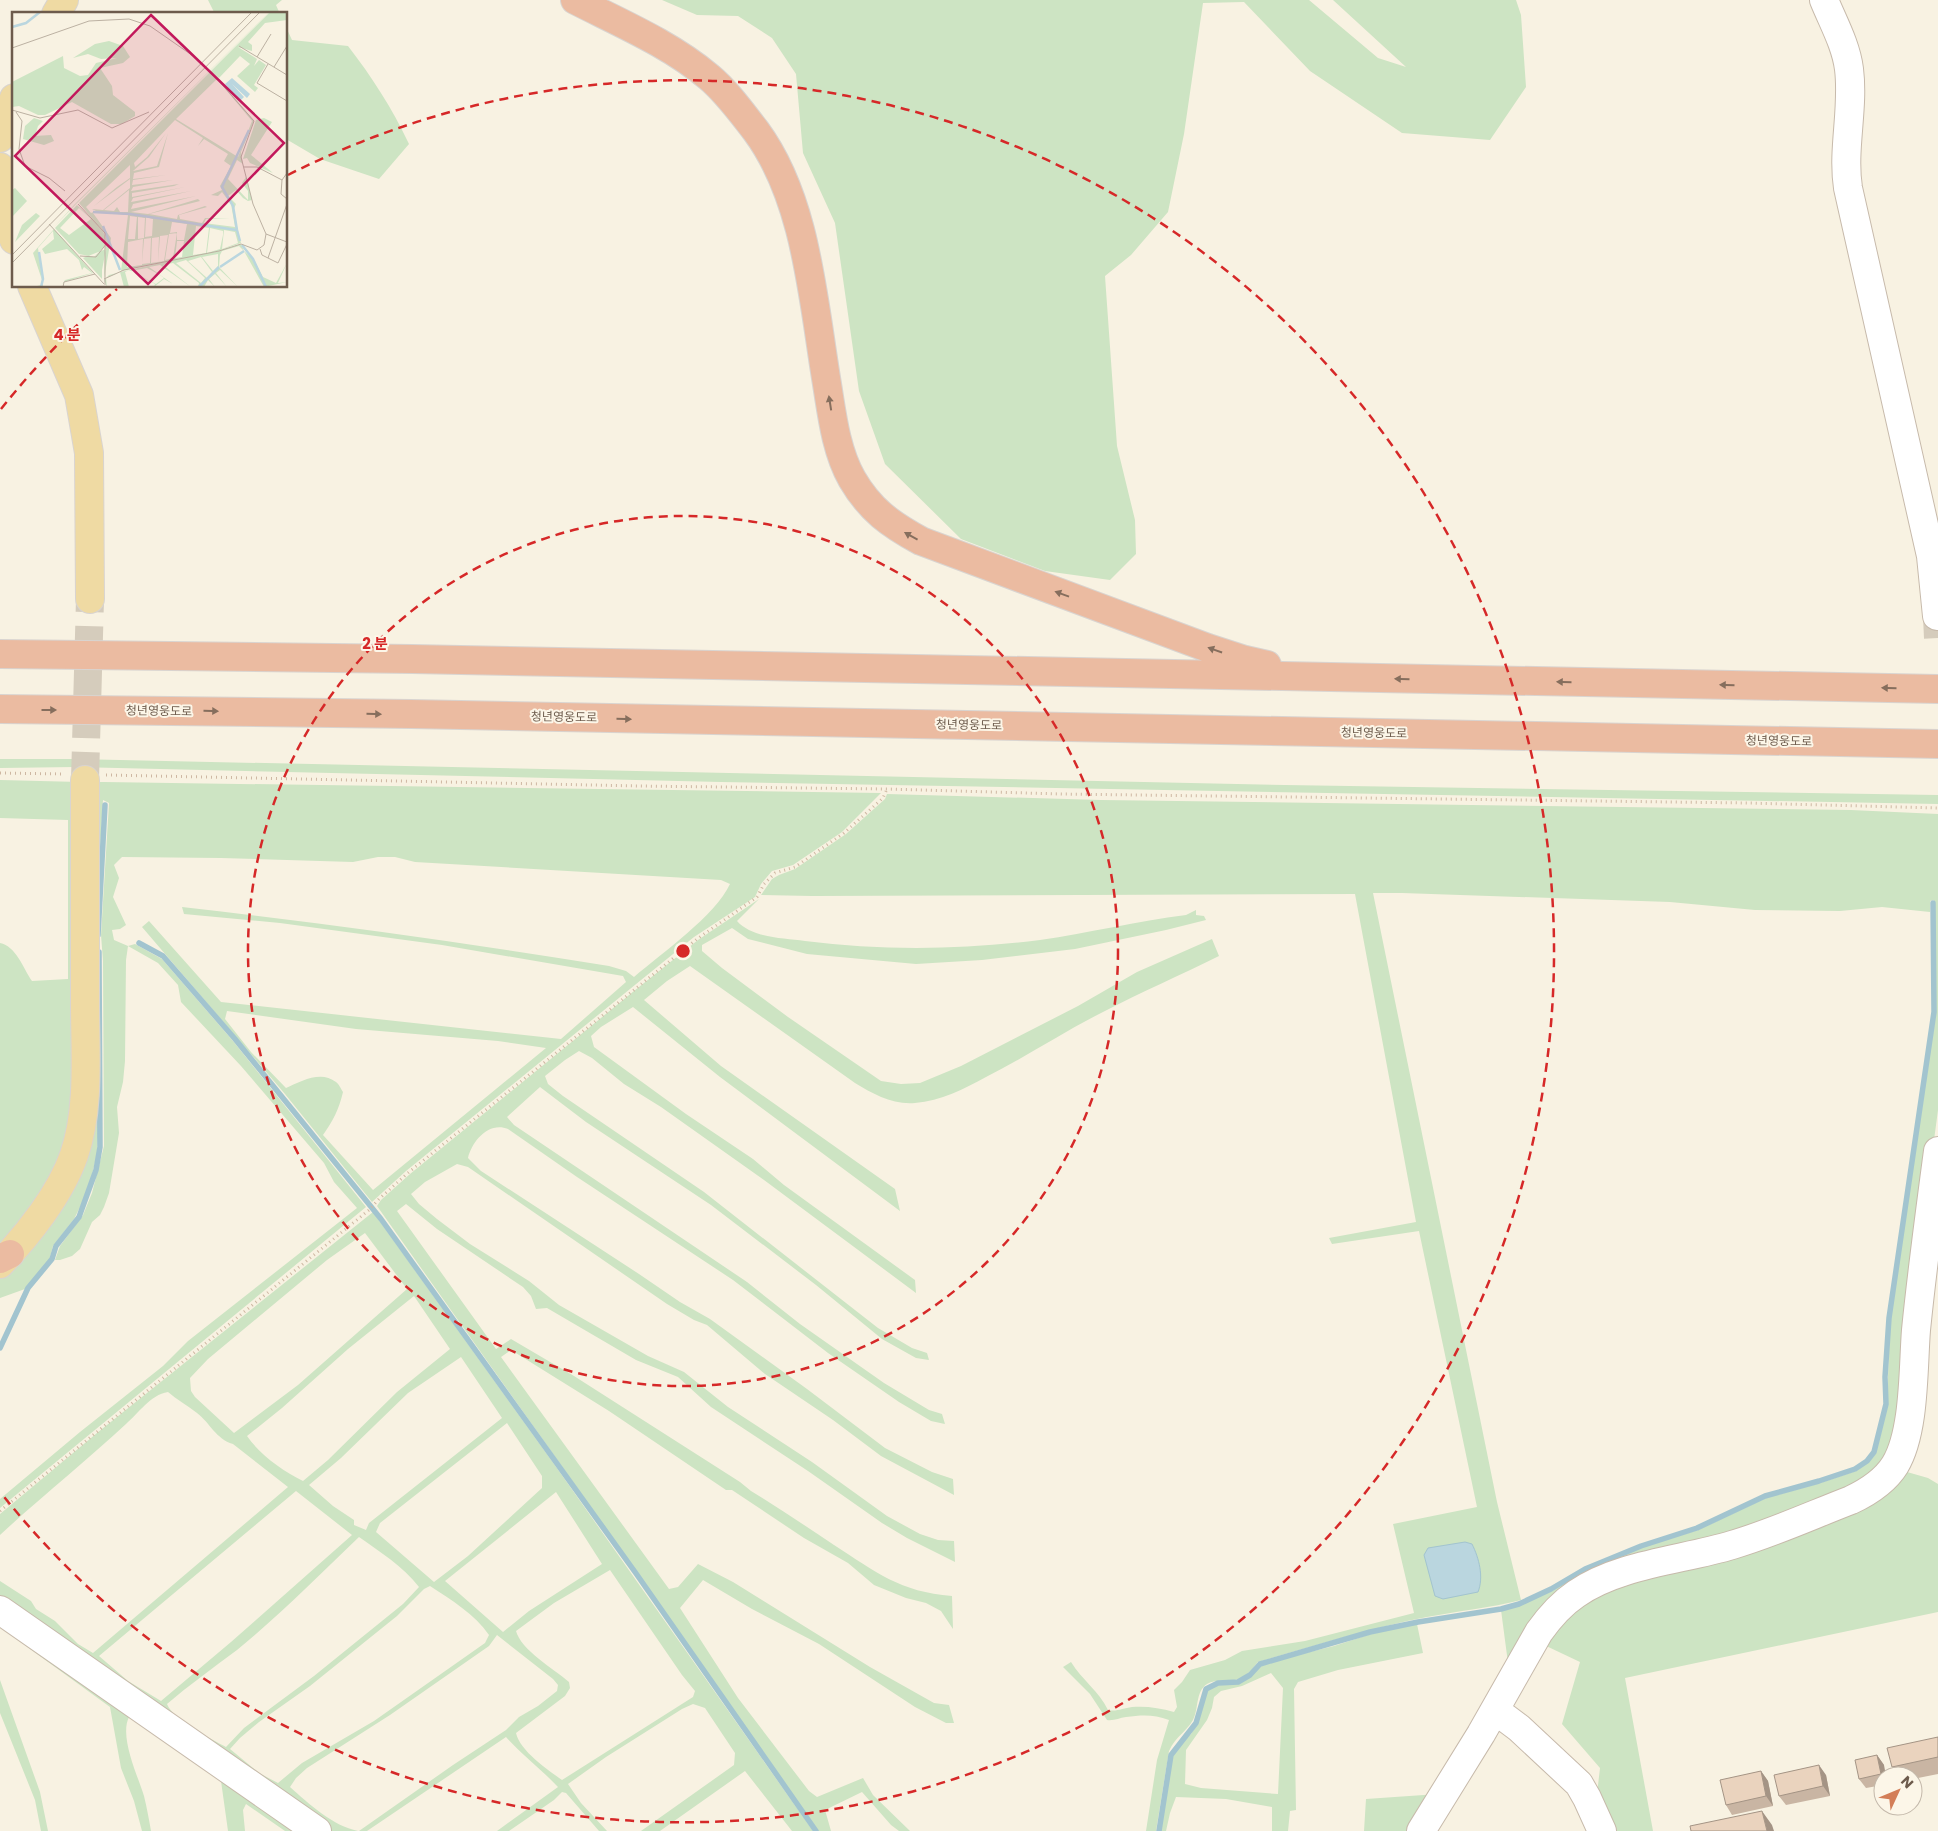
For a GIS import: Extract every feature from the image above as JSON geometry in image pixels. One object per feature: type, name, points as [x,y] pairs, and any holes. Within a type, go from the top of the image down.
[{"type":"highway","points":[[575,0],[679,54],[710,78],[757,133],[777,164],[802,231],[832,414],[840,447],[852,478],[869,503],[892,525],[921,541],[1208,648],[1245,660],[1330,677]]},
{"type":"highway","points":[[0,654],[1938,689]]},
{"type":"highway","name":"청년영웅도로","points":[[0,710],[401,714],[1938,744]]},
{"type":"main road","points":[[57,12],[64,0]]},
{"type":"main road","points":[[0,138],[12,104]]},
{"type":"main road","points":[[0,167],[6,220],[12,235]]},
{"type":"main road","points":[[33,288],[79,395],[89,453],[90,599]]},
{"type":"main road","points":[[3,1259],[36,1222],[58,1187],[74,1156],[79,1137],[85,1084],[85,776]]},
{"type":"street","points":[[1824,0],[1849,68],[1850,100],[1845,169],[1931,556],[1937,616]]},
{"type":"street","points":[[1421,1831],[1495,1710],[1539,1632],[1565,1602],[1584,1589],[1630,1570],[1733,1545],[1851,1500],[1875,1486],[1895,1465],[1904,1444],[1909,1421],[1916,1329],[1938,1152]]},
{"type":"street","points":[[0,1610],[318,1831]]},
{"type":"street","points":[[1495,1710],[1526,1735],[1579,1784],[1602,1831]]},
{"type":"path","points":[[0,773],[886,789],[1101,795],[1747,803],[1938,808]]},
{"type":"path","points":[[0,1511],[369,1210],[409,1172],[633,990],[697,939],[757,897],[764,884],[775,873],[795,867],[844,833],[883,798],[886,789]]},
{"type":"green space","points":[[208,0],[282,0],[276,5],[279,12],[214,12]]},
{"type":"green space","points":[[662,0],[1309,0],[1378,58],[1406,67],[1333,0],[1516,0],[1521,15],[1526,87],[1490,140],[1402,133],[1310,71],[1244,2],[1203,3],[1184,134],[1168,212],[1131,255],[1105,276],[1117,446],[1135,520],[1136,554],[1110,580],[1045,571],[961,539],[885,464],[859,391],[835,223],[803,153],[796,74],[772,38],[738,16],[697,15]]},
{"type":"green space","points":[[288,31],[292,40],[348,46],[381,93],[409,144],[379,179],[320,159],[288,140]]},
{"type":"green space","points":[[0,759],[75,759],[1285,785],[1938,795],[1938,804],[721,782],[75,767],[0,768]]},
{"type":"green space","points":[[0,780],[80,782],[75,1125],[43,1195],[0,1245],[0,943],[6,945],[15,953],[32,981],[68,979],[68,820],[0,818]]},
{"type":"green space","points":[[97,782],[881,793],[842,832],[793,865],[772,871],[761,884],[755,897],[694,937],[406,1171],[372,1202],[285,1094],[142,927],[149,921],[221,1002],[561,1039],[626,982],[623,976],[442,945],[280,923],[184,914],[182,907],[449,941],[609,966],[626,971],[634,977],[713,909],[730,884],[721,880],[415,862],[395,857],[378,857],[353,862],[122,857],[114,865],[119,878],[113,897],[126,925],[120,929],[112,930],[114,940],[128,946],[126,960],[125,1061],[123,1082],[117,1107],[119,1133],[109,1193],[100,1215],[92,1222],[80,1249],[72,1256],[55,1260],[60,1246],[83,1215],[92,1193],[104,1146],[103,961],[101,935],[109,803],[103,800],[95,939],[96,1068],[99,1121],[97,1154],[90,1183],[81,1205],[74,1219],[53,1246],[49,1261],[25,1289],[0,1298],[0,1277],[66,1193]],"holes":[[[227,1011],[356,1029],[498,1041],[546,1048],[373,1190],[323,1135],[335,1115],[343,1092],[338,1084],[330,1079],[318,1077],[304,1080],[286,1088],[251,1052],[225,1019]]]},
{"type":"green space","points":[[887,794],[1101,800],[1851,810],[1938,814],[1938,1110],[1923,1223],[1905,1424],[1872,1483],[1601,1578],[1510,1678],[1501,1610],[1520,1605],[1552,1591],[1585,1570],[1642,1547],[1698,1530],[1766,1498],[1856,1471],[1869,1462],[1876,1453],[1887,1405],[1890,1318],[1936,1013],[1934,900],[1930,901],[1930,912],[1882,907],[1840,911],[1755,910],[1670,902],[1373,893],[1497,1502],[1521,1600],[1406,1621],[1363,1632],[1258,1662],[1241,1678],[1215,1681],[1207,1684],[1203,1687],[1199,1696],[1193,1720],[1169,1751],[1156,1831],[1146,1831],[1157,1760],[1169,1720],[1142,1715],[1107,1720],[1090,1694],[1063,1667],[1071,1662],[1100,1697],[1108,1710],[1114,1711],[1132,1707],[1143,1707],[1159,1708],[1174,1712],[1177,1707],[1174,1690],[1190,1670],[1225,1660],[1242,1651],[1305,1641],[1414,1613],[1393,1524],[1477,1507],[1419,1231],[1332,1244],[1329,1238],[1416,1222],[1355,894],[761,895],[772,879],[795,869],[846,834],[885,799]],"holes":[[[1424,1555],[1478,1556],[1429,1570]]]},
{"type":"green space","points":[[759,899],[737,921],[743,927],[759,934],[834,944],[893,948],[981,946],[1011,943],[1040,940],[1186,915],[1196,910],[1196,915],[1204,916],[1206,920],[1075,949],[982,960],[916,964],[807,954],[748,939],[732,928],[702,945],[702,951],[722,968],[788,1017],[881,1081],[901,1084],[920,1083],[961,1066],[1078,1006],[1137,972],[1212,939],[1219,956],[1132,997],[969,1086],[943,1097],[915,1103],[899,1102],[876,1095],[855,1083],[690,966],[667,981],[644,1000],[721,1066],[895,1189],[900,1211],[720,1077],[633,1007],[601,1027],[591,1036],[594,1047],[686,1114],[753,1159],[784,1185],[915,1280],[916,1293],[764,1180],[661,1107],[624,1084],[592,1058],[579,1051],[545,1076],[548,1084],[563,1096],[704,1192],[878,1328],[912,1348],[927,1353],[929,1360],[916,1358],[882,1339],[816,1285],[711,1205],[586,1122],[540,1087],[507,1117],[514,1125],[747,1282],[800,1324],[884,1383],[929,1410],[942,1414],[945,1424],[931,1421],[899,1402],[828,1353],[733,1280],[508,1129],[501,1127],[488,1130],[473,1145],[468,1158],[481,1171],[680,1302],[710,1319],[885,1448],[932,1472],[953,1479],[954,1495],[881,1456],[833,1420],[765,1374],[707,1325],[694,1320],[667,1304],[468,1167],[457,1164],[425,1182],[411,1194],[419,1204],[470,1244],[529,1281],[559,1305],[648,1356],[684,1372],[728,1407],[812,1462],[887,1516],[920,1534],[938,1540],[954,1541],[955,1562],[882,1523],[711,1407],[678,1377],[636,1360],[547,1308],[536,1309],[531,1296],[523,1287],[437,1229],[406,1204],[397,1211],[496,1349],[511,1339],[574,1376],[876,1572],[918,1590],[952,1596],[953,1629],[941,1611],[926,1603],[906,1598],[874,1585],[848,1563],[804,1538],[732,1490],[726,1490],[609,1411],[511,1350],[501,1357],[669,1589],[678,1587],[698,1564],[733,1582],[870,1667],[934,1703],[949,1705],[954,1723],[946,1723],[915,1707],[819,1644],[752,1609],[703,1580],[680,1608],[738,1698],[809,1791],[817,1797],[863,1778],[873,1795],[910,1831],[899,1831],[891,1825],[862,1792],[825,1810],[831,1831],[818,1831],[377,1206],[381,1200],[410,1174],[634,991],[698,940]]},
{"type":"green space","points":[[135,944],[162,959],[233,1041],[366,1207],[0,1508],[0,1499],[163,1366],[188,1341],[357,1208],[334,1182],[324,1163],[241,1066],[181,1002],[178,985],[158,963],[128,946]]},
{"type":"green space","points":[[373,1212],[554,1464],[813,1831],[792,1831],[745,1771],[660,1831],[641,1831],[734,1765],[735,1753],[705,1708],[693,1704],[606,1757],[568,1784],[581,1803],[607,1831],[599,1831],[566,1793],[562,1792],[554,1800],[509,1831],[497,1831],[558,1787],[506,1737],[367,1831],[359,1831],[506,1730],[519,1717],[538,1706],[557,1691],[558,1685],[553,1679],[497,1635],[489,1646],[390,1715],[307,1768],[296,1778],[290,1787],[305,1800],[322,1814],[339,1824],[358,1831],[322,1831],[0,1606],[0,1581],[31,1601],[36,1609],[55,1621],[78,1644],[93,1653],[288,1487],[233,1444],[218,1435],[202,1417],[168,1392],[156,1397],[145,1405],[131,1420],[0,1535],[0,1514],[97,1433]],"holes":[[[365,1233],[407,1289],[298,1385],[234,1433],[191,1391],[190,1378],[208,1359],[327,1260]],[[414,1296],[450,1349],[397,1392],[328,1460],[303,1481],[272,1462],[247,1436],[282,1408],[348,1349]],[[461,1357],[502,1418],[369,1523],[366,1530],[354,1525],[354,1520],[333,1506],[309,1485],[341,1458],[408,1393]],[[507,1423],[542,1476],[542,1488],[468,1556],[434,1582],[376,1532],[380,1523]],[[296,1491],[352,1535],[161,1701],[128,1681],[99,1656]],[[556,1492],[602,1564],[529,1611],[503,1632],[445,1581]],[[359,1537],[399,1566],[419,1587],[403,1604],[314,1676],[244,1728],[226,1747],[193,1728],[170,1710],[167,1704],[237,1650],[284,1609]],[[610,1570],[695,1691],[693,1697],[562,1780],[523,1747],[516,1733],[565,1696],[570,1688],[569,1682],[531,1652],[519,1638],[516,1631],[554,1603]],[[430,1586],[470,1614],[489,1635],[485,1643],[374,1721],[302,1763],[278,1783],[259,1773],[230,1749],[259,1722],[310,1686],[397,1616],[424,1589]]]},
{"type":"green space","points":[[1907,1472],[1928,1478],[1938,1484],[1938,1612],[1625,1678],[1653,1831],[1615,1831],[1597,1794],[1600,1768],[1562,1724],[1580,1662],[1542,1644],[1552,1627],[1601,1594]]},
{"type":"green space","points":[[0,1616],[309,1831],[285,1831],[246,1804],[243,1810],[245,1831],[228,1831],[221,1781],[129,1717],[126,1735],[128,1746],[144,1796],[151,1831],[142,1831],[134,1801],[121,1768],[110,1707],[0,1627]]},
{"type":"green space","points":[[1417,1624],[1423,1653],[1338,1670],[1298,1682],[1294,1689],[1296,1810],[1290,1811],[1288,1831],[1272,1831],[1272,1807],[1226,1799],[1176,1797],[1166,1831],[1160,1831],[1172,1756],[1181,1742],[1191,1734],[1197,1724],[1207,1690],[1219,1685],[1239,1683],[1251,1676],[1261,1666],[1277,1660],[1334,1646],[1371,1634]],"holes":[[[1271,1673],[1283,1688],[1278,1794],[1201,1788],[1185,1784],[1186,1750],[1207,1720],[1214,1697],[1221,1691],[1242,1686]]]},
{"type":"green space","points":[[0,1680],[40,1792],[48,1831],[41,1831],[35,1800],[0,1713]]},
{"type":"green space","points":[[1438,1794],[1413,1831],[1364,1831],[1366,1799]]},
{"type":"water","points":[[1465,1542],[1472,1544],[1479,1561],[1481,1580],[1478,1592],[1443,1599],[1435,1596],[1424,1555],[1428,1548]]},
{"type":"building","points":[[1938,1737],[1938,1757],[1897,1766],[1892,1766],[1887,1748]]},
{"type":"building","points":[[1877,1755],[1879,1766],[1873,1766],[1873,1776],[1859,1779],[1855,1760]]},
{"type":"building","points":[[1819,1765],[1823,1786],[1779,1796],[1774,1775]]},
{"type":"building","points":[[1761,1771],[1766,1796],[1726,1805],[1720,1780]]},
{"type":"building","points":[[1762,1811],[1767,1831],[1691,1831],[1690,1826]]},
{"type":"waterway","points":[[98,935],[105,805]]},
{"type":"waterway","points":[[1159,1831],[1171,1755],[1196,1723],[1206,1689],[1218,1683],[1238,1682],[1250,1675],[1260,1664],[1370,1632],[1418,1622],[1501,1609],[1519,1604],[1551,1589],[1585,1569],[1641,1546],[1697,1528],[1765,1496],[1855,1469],[1867,1461],[1874,1452],[1886,1404],[1885,1377],[1889,1318],[1934,1012],[1933,903]]},
{"type":"waterway","points":[[139,943],[163,956],[235,1039],[381,1219],[635,1572],[816,1831]]},
{"type":"waterway","points":[[0,1348],[28,1288],[52,1259],[56,1246],[79,1217],[96,1170],[100,1147],[99,952]]},
{"type":"tunnel","points":[[85,780],[90,599]]},
{"type":"tunnel","points":[[1937,616],[1938,638]]}]
